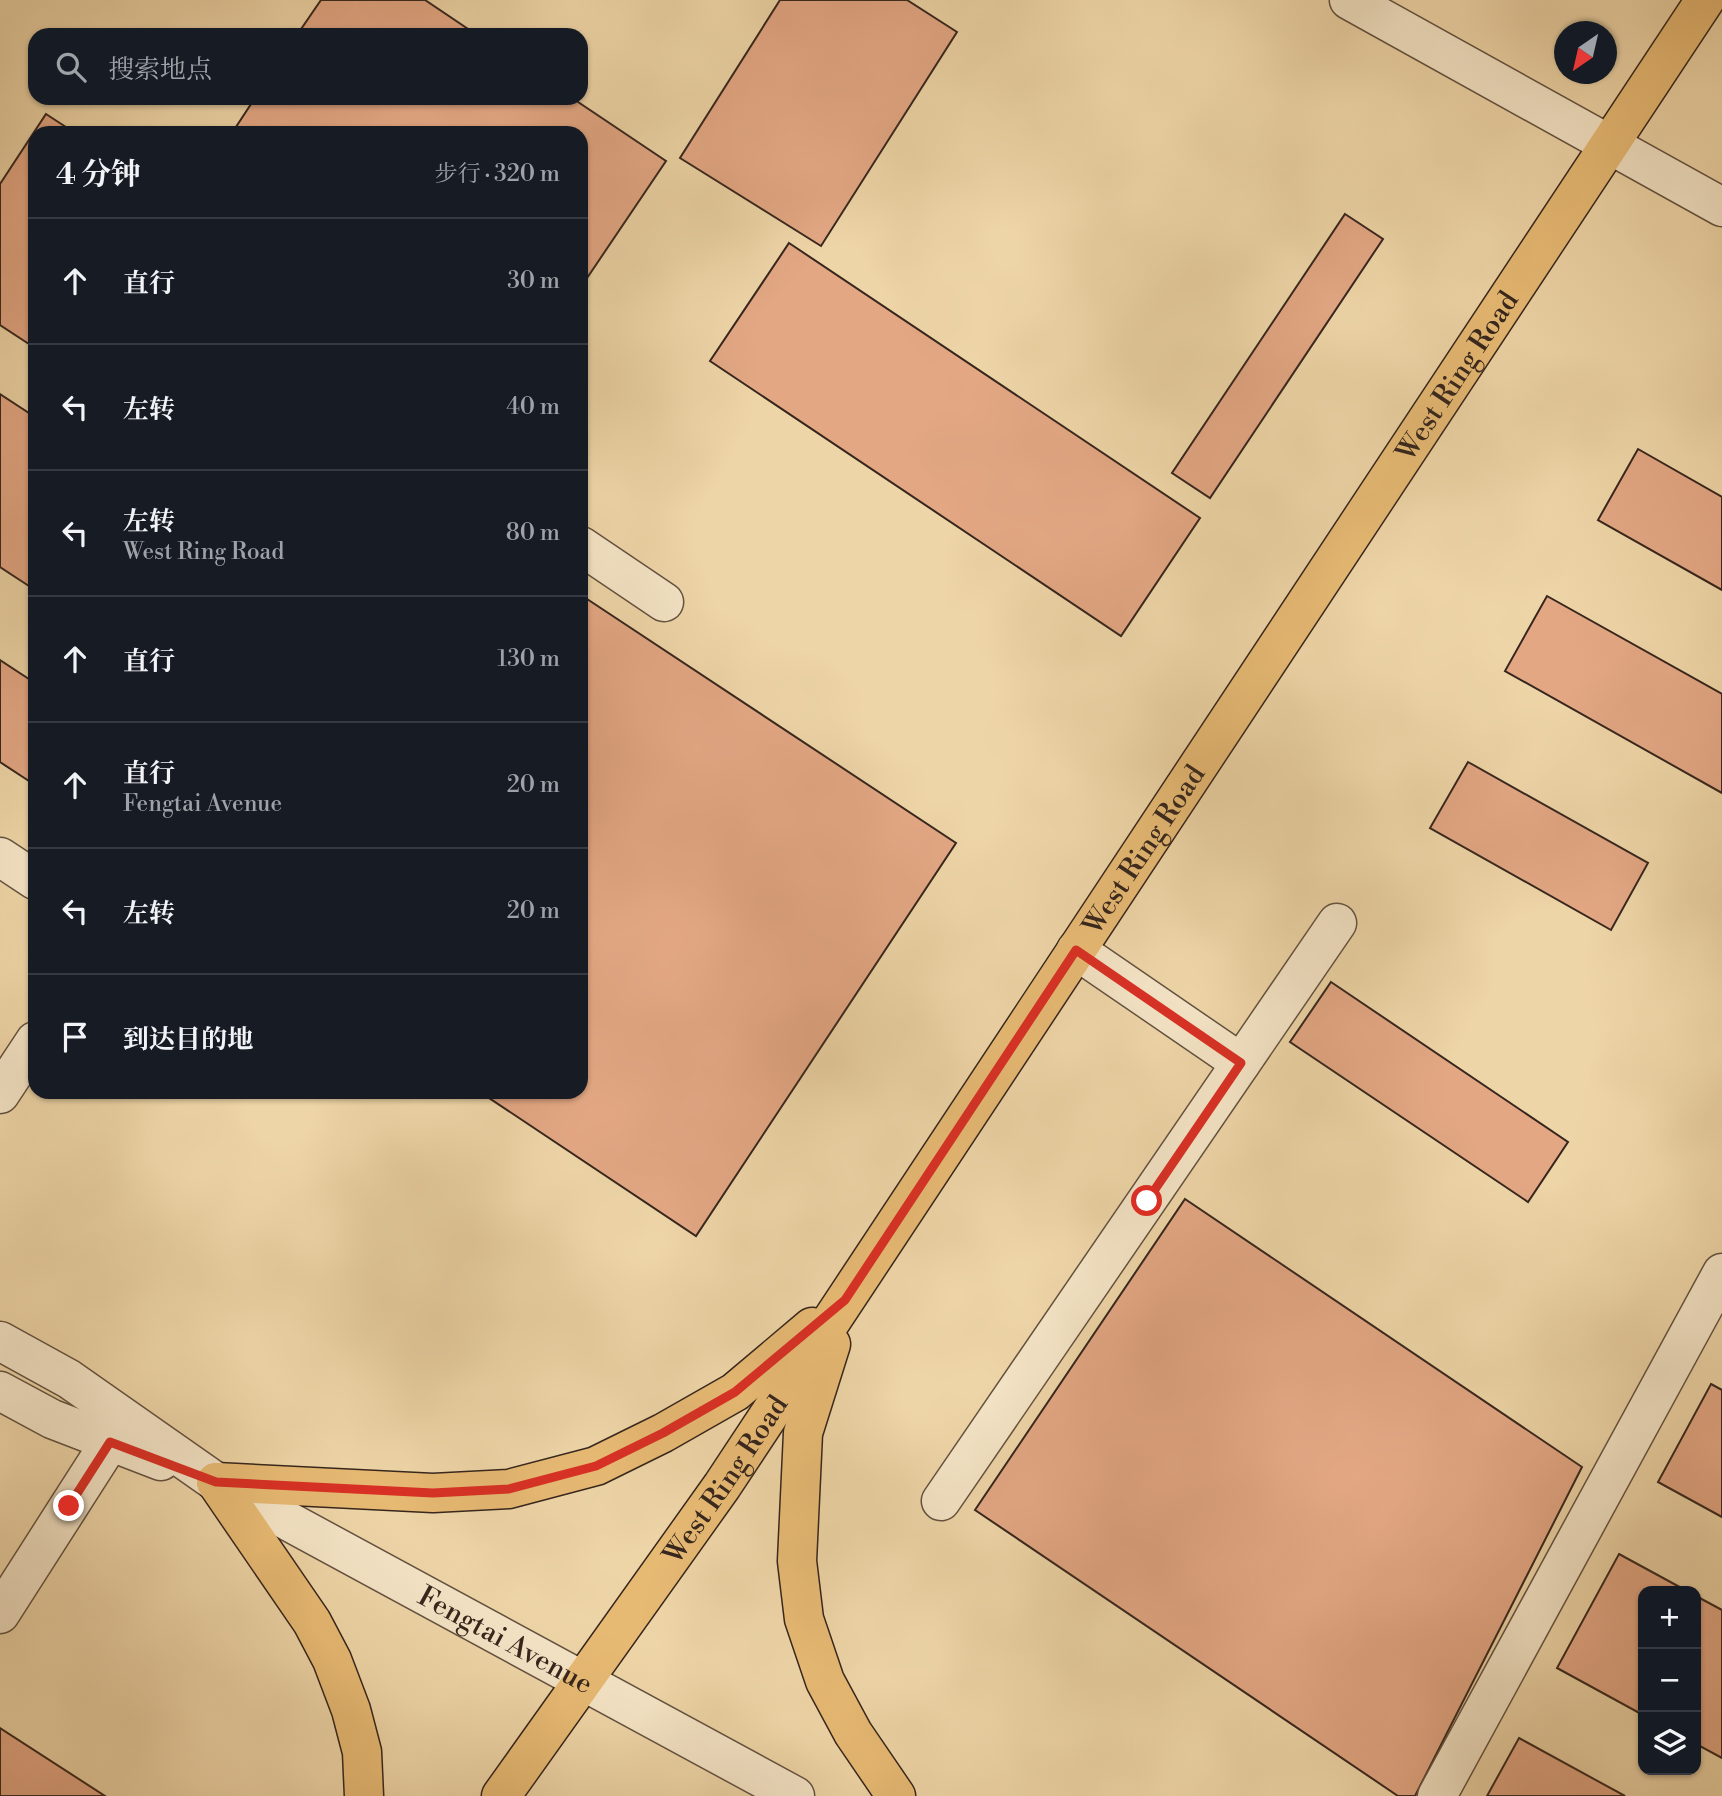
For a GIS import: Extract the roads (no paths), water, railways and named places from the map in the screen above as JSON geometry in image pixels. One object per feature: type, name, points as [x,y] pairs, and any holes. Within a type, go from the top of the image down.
[{"type":"main road","name":"West Ring Road","points":[[501,1796],[722,1486],[1705,0]]},
{"type":"main road","points":[[216,1482],[433,1493],[509,1489],[596,1466],[663,1433],[735,1392],[845,1300]]},
{"type":"main road","points":[[845,1300],[803,1433],[797,1561],[804,1619],[824,1681],[853,1733],[896,1796]]},
{"type":"main road","points":[[216,1482],[304,1610],[332,1660],[351,1710],[362,1752],[364,1796]]},
{"type":"street","points":[[1349,0],[1722,207]]},
{"type":"street","points":[[588,551],[664,602]]},
{"type":"street","points":[[0,857],[28,875]]},
{"type":"street","points":[[942,1501],[1337,923]]},
{"type":"street","points":[[1076,950],[1241,1063]]},
{"type":"street","points":[[0,1094],[28,1052]]},
{"type":"street","points":[[1437,1796],[1722,1273]]},
{"type":"street","name":"Fengtai Avenue","points":[[0,1341],[69,1379],[216,1482],[794,1796]]},
{"type":"street","name":"Fengtai Avenue","points":[[0,1391],[52,1419],[216,1482]]},
{"type":"street","points":[[0,1614],[110,1442]]}]
